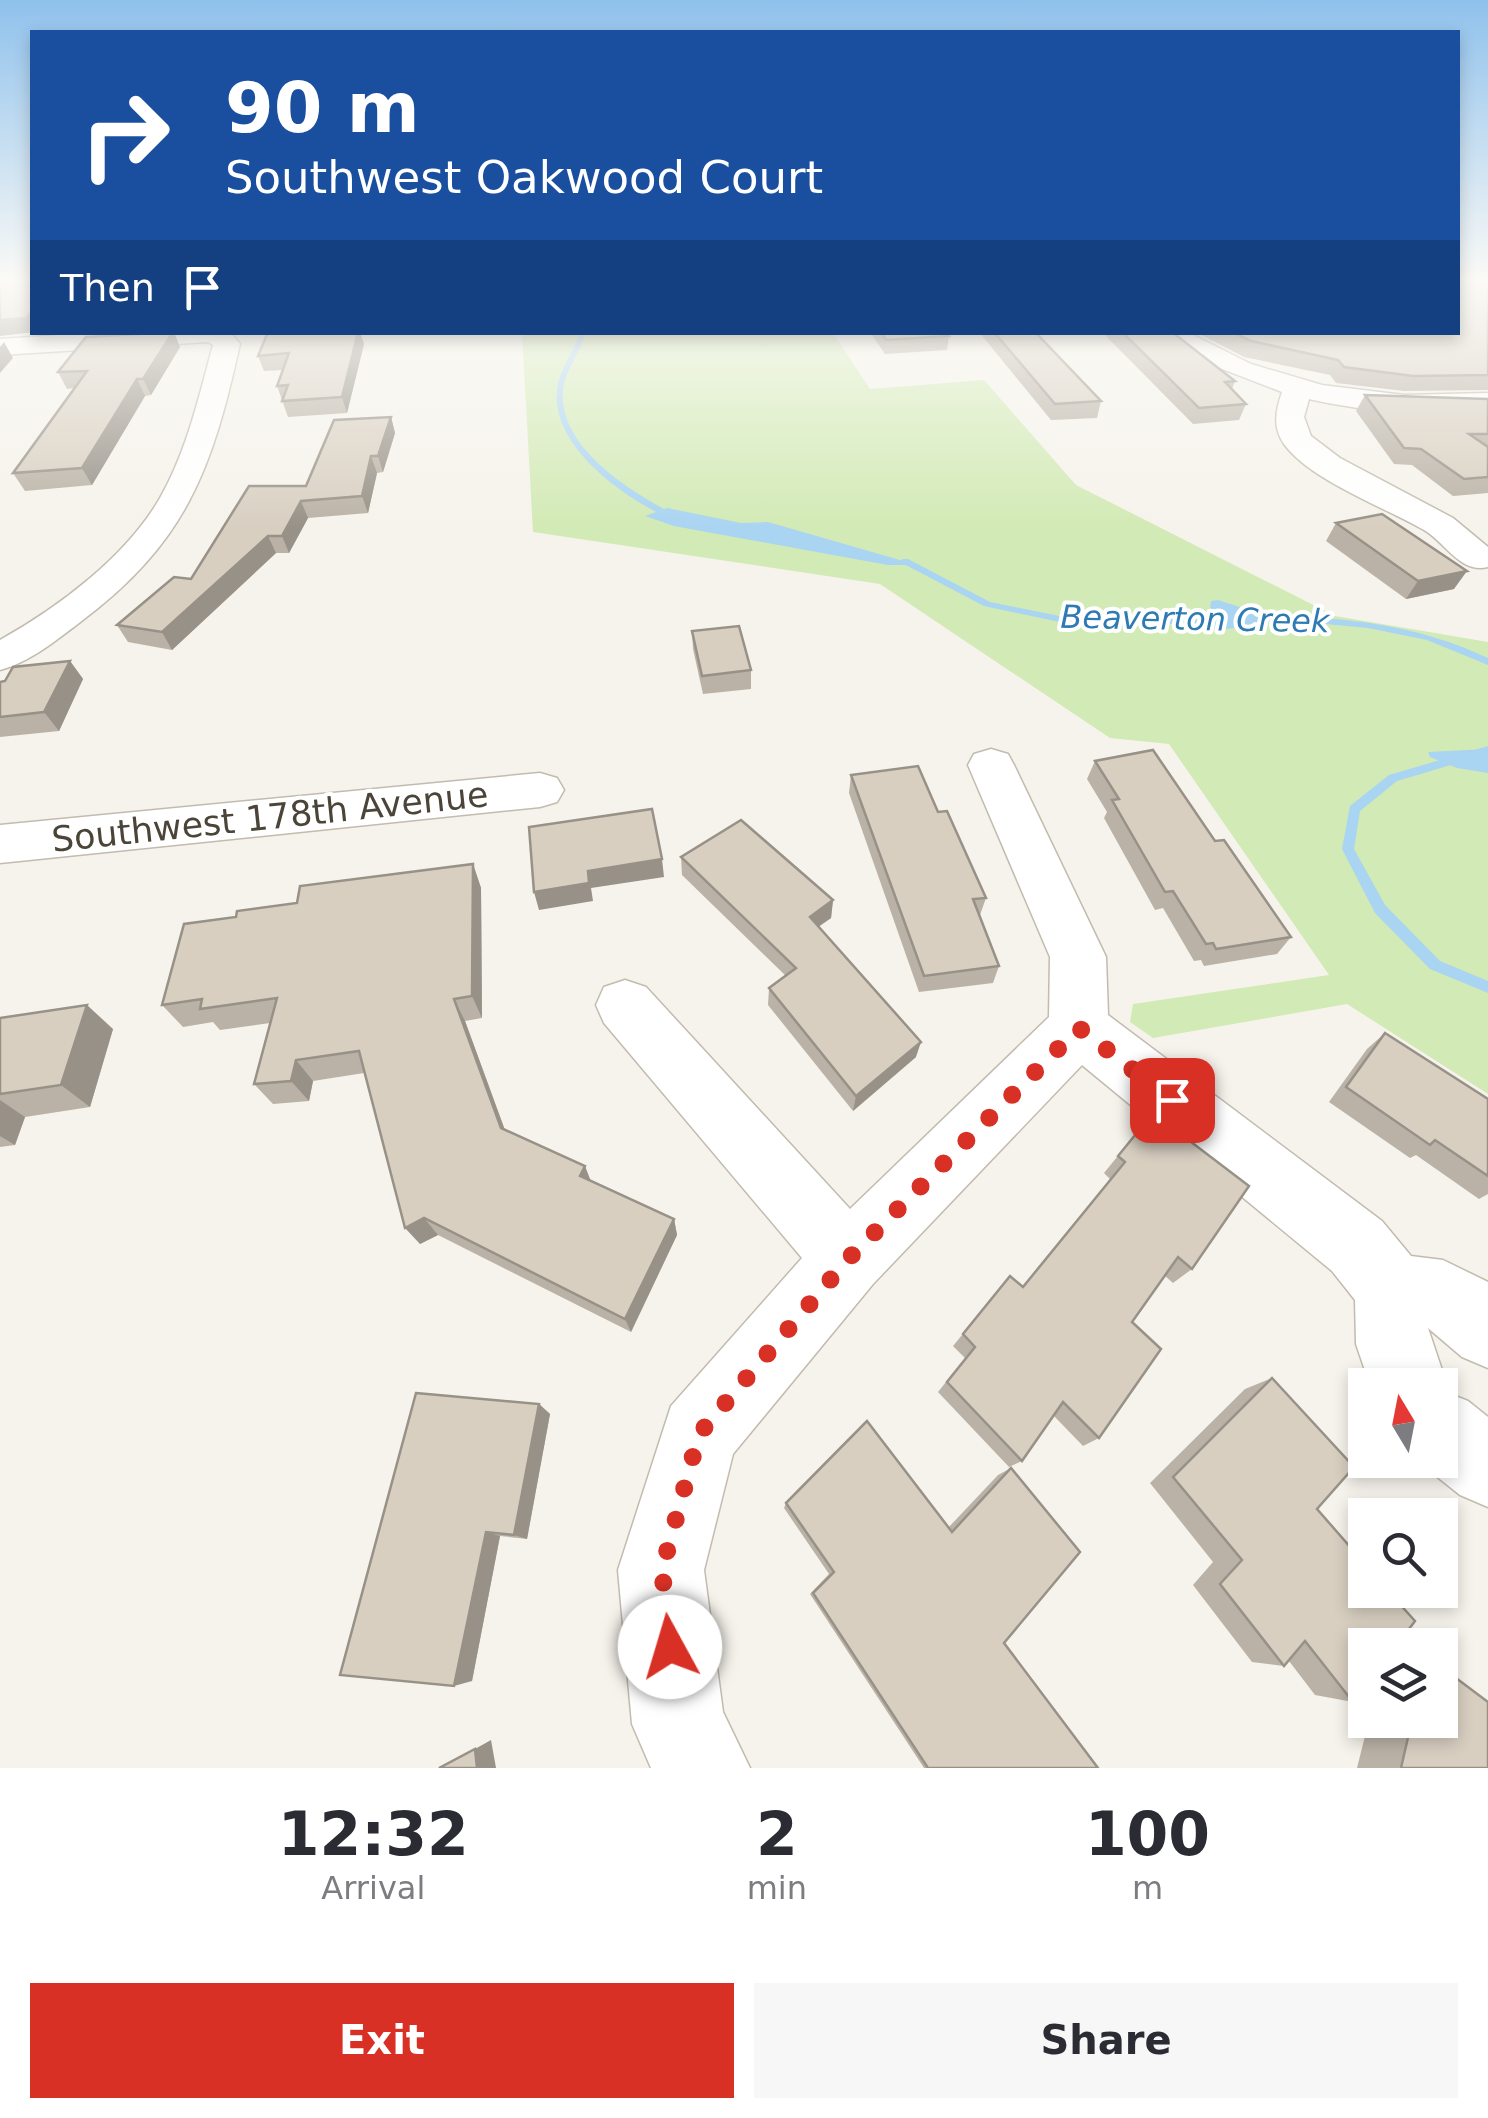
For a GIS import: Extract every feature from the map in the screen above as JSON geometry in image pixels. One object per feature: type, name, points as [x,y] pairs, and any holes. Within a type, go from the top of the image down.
[{"type":"street","points":[[0,658],[102,585],[150,535],[177,498],[222,364]]},
{"type":"street","points":[[1227,364],[1298,389],[1348,399],[1488,402]]},
{"type":"street","points":[[1298,389],[1289,417],[1297,440],[1329,465],[1441,525],[1479,558]]},
{"type":"street","points":[[702,1768],[678,1724],[662,1570],[699,1434],[848,1259],[1079,1028],[1078,957],[991,765]]},
{"type":"street","name":"Southwest 178th Avenue","points":[[0,844],[540,790]]},
{"type":"street","points":[[625,1005],[848,1259]]},
{"type":"street","points":[[1079,1028],[1357,1246],[1398,1296]]},
{"type":"street","points":[[1400,1368],[1388,1324],[1392,1301],[1406,1290],[1428,1290],[1456,1303],[1488,1332]]},
{"type":"street","points":[[1458,1444],[1488,1467]]},
{"type":"green space","points":[[524,364],[853,364],[870,389],[984,380],[1076,485],[1335,616],[1488,642],[1488,1094],[1347,1004],[1153,1038],[1130,1022],[1133,1004],[1329,975],[1169,744],[1110,738],[880,584],[533,532]]},
{"type":"water","points":[[667,508],[741,523],[768,522],[917,565],[888,565],[674,526],[645,516]]},
{"type":"water","points":[[1211,601],[1252,611],[1259,624],[1220,630],[1201,619],[1210,611]]},
{"type":"water","points":[[1488,749],[1488,773],[1457,768],[1430,757],[1428,752]]},
{"type":"building","points":[[65,364],[153,364],[143,379],[137,379],[82,468],[13,473],[87,371],[58,372]]},
{"type":"building","points":[[285,364],[350,364],[342,397],[282,401],[288,385],[277,386]]},
{"type":"building","points":[[1021,364],[1065,364],[1101,401],[1055,404]]},
{"type":"building","points":[[1154,364],[1213,364],[1235,381],[1225,382],[1246,404],[1199,408]]},
{"type":"building","points":[[1341,364],[1488,364],[1488,375],[1413,376]]},
{"type":"building","points":[[1365,395],[1488,399],[1488,434],[1469,434],[1488,447],[1488,477],[1464,479],[1421,449],[1404,448]]},
{"type":"building","points":[[391,417],[378,456],[371,456],[362,496],[301,501],[282,536],[268,536],[162,632],[117,625],[174,577],[191,579],[249,486],[306,486],[334,420]]},
{"type":"building","points":[[1382,514],[1467,571],[1418,581],[1336,523]]},
{"type":"building","points":[[739,626],[751,670],[702,676],[692,631]]},
{"type":"building","points":[[70,661],[44,712],[0,717],[0,682],[5,681],[13,667]]},
{"type":"building","points":[[1153,750],[1215,841],[1224,840],[1291,937],[1216,949],[1213,943],[1206,944],[1173,891],[1165,892],[1112,800],[1119,799],[1095,761]]},
{"type":"building","points":[[918,766],[938,812],[947,811],[986,898],[973,899],[999,966],[924,976],[851,775]]},
{"type":"building","points":[[652,809],[662,859],[588,871],[589,883],[534,892],[529,827]]},
{"type":"building","points":[[741,820],[833,900],[810,917],[921,1042],[856,1096],[769,988],[796,968],[681,857]]},
{"type":"building","points":[[473,864],[472,996],[454,999],[501,1128],[585,1166],[580,1176],[674,1219],[625,1319],[424,1218],[405,1228],[359,1051],[296,1060],[291,1081],[254,1084],[277,998],[200,1009],[202,999],[162,1005],[184,924],[236,917],[237,911],[297,903],[300,886]]},
{"type":"building","points":[[87,1005],[61,1085],[0,1094],[0,1018]]},
{"type":"building","points":[[1385,1033],[1488,1099],[1488,1176],[1435,1140],[1430,1145],[1346,1087]]},
{"type":"building","points":[[1153,1113],[1249,1186],[1192,1269],[1178,1257],[1132,1322],[1161,1349],[1099,1438],[1063,1402],[1022,1461],[947,1382],[975,1347],[963,1334],[1010,1276],[1023,1287],[1125,1162],[1118,1156]]},
{"type":"building","points":[[1272,1378],[1348,1460],[1348,1474],[1317,1509],[1348,1545],[1348,1608],[1403,1608],[1415,1621],[1410,1628],[1348,1628],[1348,1696],[1305,1641],[1284,1666],[1220,1584],[1242,1560],[1173,1477]]},
{"type":"building","points":[[416,1393],[539,1404],[514,1535],[486,1532],[454,1686],[340,1675]]},
{"type":"building","points":[[867,1421],[952,1532],[1011,1468],[1080,1552],[1004,1643],[1098,1768],[928,1768],[813,1593],[834,1572],[786,1503]]},
{"type":"building","points":[[1458,1680],[1488,1702],[1488,1768],[1401,1768],[1408,1738],[1458,1738]]},
{"type":"building","points":[[475,1749],[477,1768],[439,1768]]},
{"type":"waterway","name":"Beaverton Creek","points":[[570,364],[560,398],[574,439],[602,472],[637,498],[674,518]]},
{"type":"waterway","name":"Beaverton Creek","points":[[905,561],[987,604],[1079,623],[1217,620]]},
{"type":"waterway","name":"Beaverton Creek","points":[[1242,619],[1336,621],[1399,630],[1488,662]]},
{"type":"waterway","name":"Beaverton Creek","points":[[1488,750],[1393,778],[1354,809],[1348,849],[1380,909],[1435,965],[1488,987]]},
{"type":"route","points":[[670,1647],[662,1570],[699,1434],[848,1259],[1079,1028],[1172,1100]]}]
